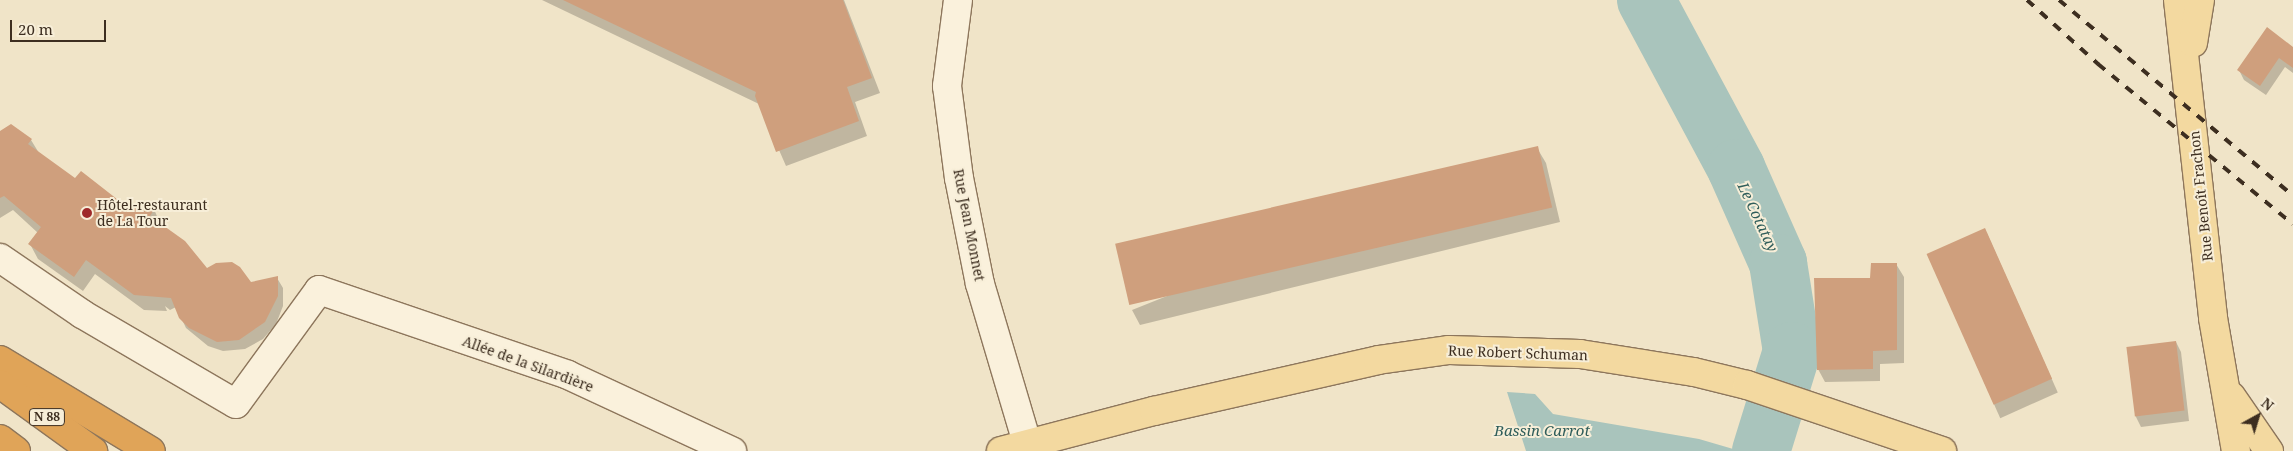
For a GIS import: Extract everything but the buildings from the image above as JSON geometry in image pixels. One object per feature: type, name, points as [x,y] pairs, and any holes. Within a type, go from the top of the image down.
[{"type":"highway","points":[[0,360],[151,451]]},
{"type":"highway","name":"N 88","points":[[0,384],[93,451]]},
{"type":"highway","points":[[0,439],[16,451]]},
{"type":"main road","name":"Rue Benoît Frachon","points":[[2178,0],[2188,72],[2213,318],[2236,451]]},
{"type":"main road","points":[[2188,72],[2200,0]]},
{"type":"main road","name":"Rue Robert Schuman","points":[[1002,451],[1028,446],[1174,407],[1378,360],[1449,350],[1580,354],[1640,362],[1747,385],[1942,451]]},
{"type":"main road","name":"Rue Benoît Frachon","points":[[2227,391],[2269,451]]},
{"type":"street","name":"Rue Jean Monnet","points":[[958,0],[947,86],[959,178],[980,284],[1028,446]]},
{"type":"street","name":"Allée de la Silardière","points":[[0,258],[82,314],[236,404],[319,290],[568,375],[732,451]]},
{"type":"water","name":"Bassin Carrot","points":[[1507,392],[1535,394],[1553,414],[1699,439],[1740,451],[1526,451]]},
{"type":"waterway","name":"Le Cotatay","points":[[1646,0],[1736,168],[1778,263],[1792,351],[1761,451]]},
{"type":"railway","points":[[2027,0],[2098,64],[2293,224]]},
{"type":"railway","points":[[2059,0],[2293,196]]},
{"type":"place","name":"Hôtel-restaurant de La Tour","points":[[87,213]]}]
